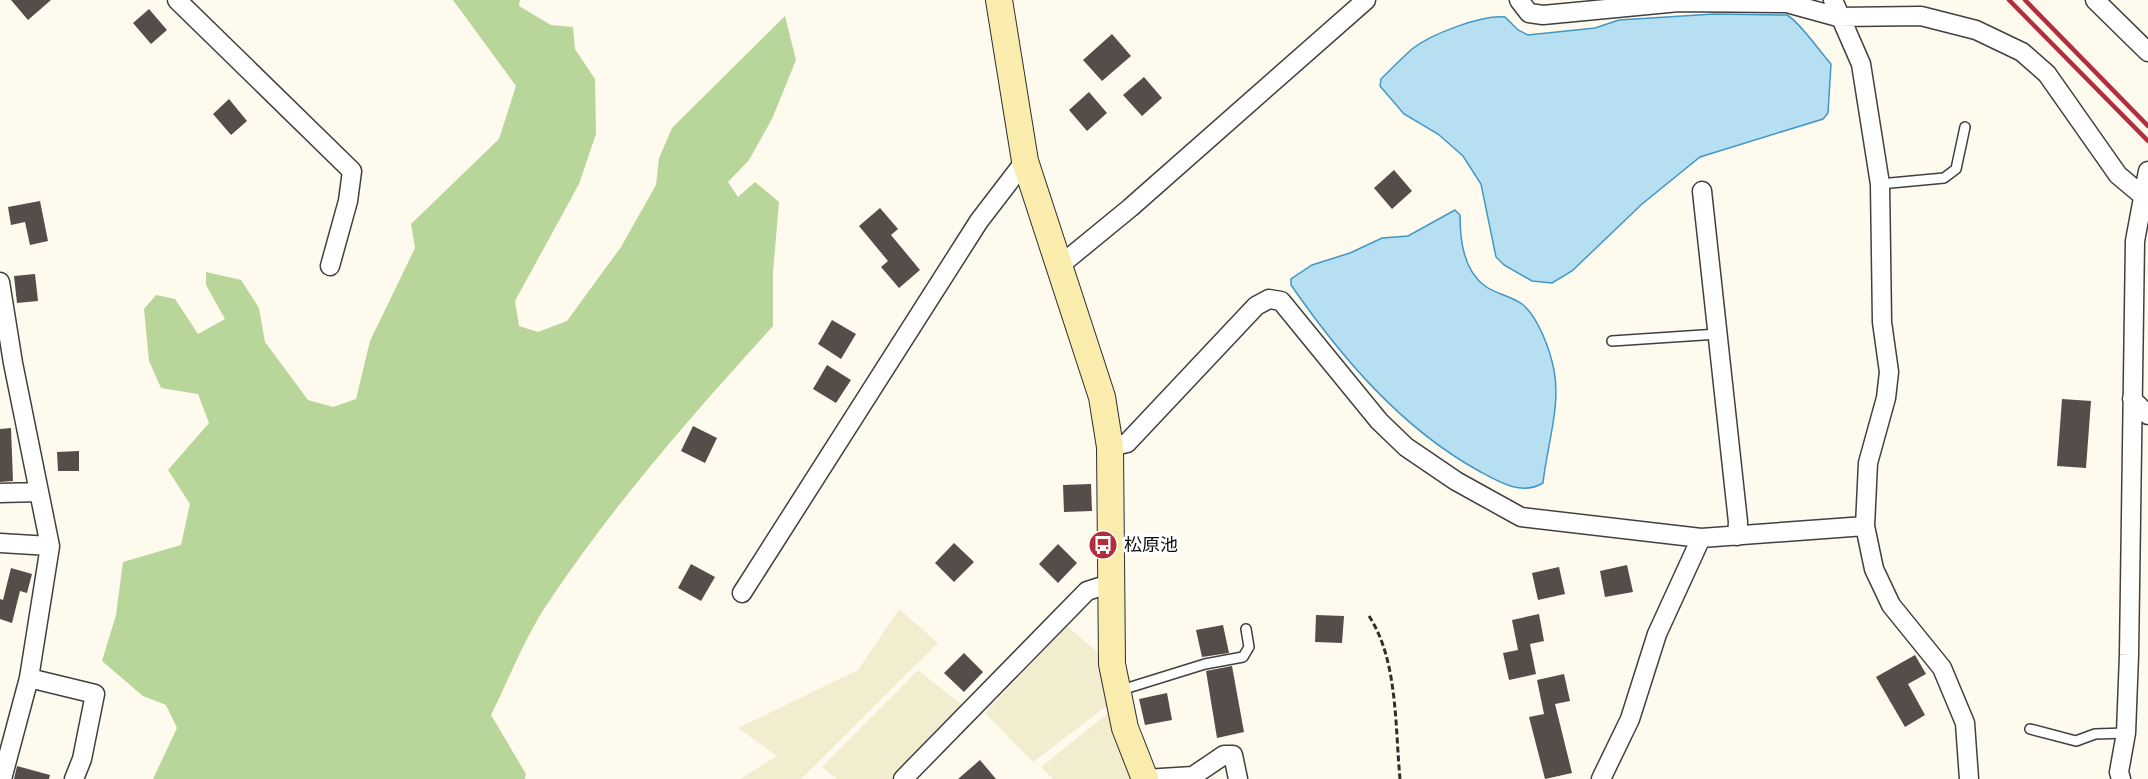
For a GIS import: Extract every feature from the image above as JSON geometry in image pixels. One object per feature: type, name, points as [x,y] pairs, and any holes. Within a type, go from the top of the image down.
[{"type":"street","points":[[177,0],[352,171],[348,201],[330,266]]},
{"type":"street","points":[[999,0],[1025,161],[1102,397],[1110,447],[1109,538],[1112,583],[1112,664],[1125,728],[1145,779],[1193,776],[1224,755],[1233,755],[1239,779]]},
{"type":"street","points":[[1058,267],[1130,208],[1366,0]]},
{"type":"street","points":[[1519,0],[1529,13],[1543,15],[1691,2],[1787,3],[1921,16],[1976,30],[2022,52],[2047,74],[2118,175],[2143,196]]},
{"type":"street","points":[[2095,0],[2148,52]]},
{"type":"street","points":[[1836,9],[1861,64],[1880,184],[1882,322],[1890,372],[1886,398],[1868,463],[1865,526],[1874,569],[1891,605],[1942,668],[1965,723],[1969,779]]},
{"type":"street","points":[[742,592],[979,221],[1025,161]]},
{"type":"street","points":[[2121,779],[2119,772],[2126,733],[2135,241],[2148,171]]},
{"type":"street","points":[[1702,191],[1737,536]]},
{"type":"street","points":[[0,282],[13,363],[50,546],[29,678],[2,779]]},
{"type":"street","points":[[1110,447],[1127,443],[1256,306],[1269,298],[1281,301],[1379,421],[1407,447],[1498,506],[1521,517],[1701,538],[1865,526]]},
{"type":"street","points":[[2132,399],[2148,415]]},
{"type":"street","points":[[0,493],[39,492]]},
{"type":"street","points":[[1601,779],[1630,720],[1657,634],[1701,538]]},
{"type":"street","points":[[0,543],[50,546]]},
{"type":"street","points":[[903,779],[1087,591],[1112,583]]},
{"type":"street","points":[[29,678],[96,694],[82,759],[74,779]]},
{"type":"lane","points":[[1880,184],[1944,178],[1956,170],[1965,127]]},
{"type":"lane","points":[[1612,341],[1718,334]]},
{"type":"lane","points":[[1116,692],[1205,664],[1243,657],[1250,647],[1246,629]]},
{"type":"lane","points":[[2030,729],[2076,741],[2095,735],[2126,733]]},
{"type":"path","points":[[1369,616],[1380,634],[1388,656],[1400,779]]},
{"type":"shaded area","points":[[899,609],[938,643],[801,779],[740,779],[777,756],[738,728],[858,670]]},
{"type":"shaded area","points":[[1067,626],[1102,656],[1108,705],[1033,762],[985,713]]},
{"type":"shaded area","points":[[918,670],[966,708],[896,779],[837,779],[822,767]]},
{"type":"shaded area","points":[[1113,709],[1132,779],[1053,779],[1041,767]]},
{"type":"green space","points":[[453,0],[520,0],[519,6],[551,25],[573,27],[575,49],[595,79],[596,134],[579,184],[515,301],[519,326],[538,332],[567,321],[621,247],[656,185],[659,158],[672,128],[785,16],[796,60],[772,119],[749,160],[728,182],[738,197],[755,182],[779,202],[773,272],[773,326],[682,428],[624,498],[536,622],[491,715],[526,774],[525,779],[153,779],[177,728],[166,705],[143,696],[102,661],[116,615],[123,562],[181,545],[190,504],[168,470],[209,423],[198,394],[161,388],[149,361],[144,309],[156,295],[175,299],[198,334],[225,319],[206,285],[206,272],[241,280],[259,308],[265,342],[308,400],[333,407],[356,399],[370,341],[415,248],[411,224],[499,139],[516,86]]},
{"type":"water","points":[[1714,14],[1787,15],[1792,18],[1831,64],[1828,113],[1823,119],[1700,157],[1642,204],[1572,271],[1552,283],[1532,281],[1504,265],[1496,257],[1481,184],[1463,156],[1438,134],[1404,114],[1380,86],[1381,79],[1420,43],[1470,22],[1483,19],[1505,17],[1518,30],[1528,35],[1595,28],[1619,20]]},
{"type":"water","points":[[1455,210],[1460,215],[1464,254],[1472,272],[1485,286],[1518,301],[1528,309],[1550,353],[1556,384],[1555,412],[1543,483],[1535,487],[1519,488],[1494,479],[1451,454],[1424,434],[1374,389],[1330,338],[1291,285],[1291,279],[1312,265],[1350,253],[1382,238],[1408,236]]},
{"type":"building","points":[[11,0],[51,0],[28,20]]},
{"type":"building","points":[[149,9],[167,30],[151,44],[133,23]]},
{"type":"building","points":[[1112,34],[1131,56],[1102,81],[1083,60]]},
{"type":"building","points":[[1144,77],[1162,98],[1142,116],[1123,95]]},
{"type":"building","points":[[1089,92],[1107,113],[1087,131],[1069,110]]},
{"type":"building","points":[[229,99],[247,121],[231,135],[213,114]]},
{"type":"building","points":[[1394,170],[1412,191],[1392,209],[1374,188]]},
{"type":"building","points":[[40,201],[48,241],[30,245],[25,222],[11,225],[8,207]]},
{"type":"building","points":[[880,208],[898,229],[891,235],[920,270],[899,288],[881,267],[888,261],[859,226]]},
{"type":"building","points":[[35,274],[38,301],[17,303],[14,276]]},
{"type":"building","points":[[832,320],[856,334],[841,359],[818,344]]},
{"type":"building","points":[[827,365],[851,380],[836,403],[813,389]]},
{"type":"building","points":[[2062,399],[2091,401],[2086,468],[2057,466]]},
{"type":"building","points":[[693,426],[717,438],[705,463],[681,451]]},
{"type":"building","points":[[11,428],[13,481],[0,482],[0,429]]},
{"type":"building","points":[[79,451],[79,471],[58,471],[57,452]]},
{"type":"building","points":[[1091,484],[1092,511],[1064,512],[1063,485]]},
{"type":"building","points":[[954,543],[974,562],[954,582],[935,563]]},
{"type":"building","points":[[1058,544],[1077,563],[1058,583],[1039,564]]},
{"type":"building","points":[[691,564],[715,577],[701,601],[678,588]]},
{"type":"building","points":[[1627,565],[1633,592],[1605,597],[1600,571]]},
{"type":"building","points":[[1559,567],[1565,594],[1538,600],[1532,573]]},
{"type":"building","points":[[11,568],[32,574],[27,593],[20,591],[12,623],[0,619],[0,599],[3,600]]},
{"type":"building","points":[[1539,614],[1544,641],[1530,644],[1536,674],[1509,680],[1503,653],[1518,650],[1512,620]]},
{"type":"building","points":[[1316,615],[1344,616],[1342,643],[1315,642]]},
{"type":"building","points":[[1223,625],[1229,653],[1202,657],[1196,630]]},
{"type":"building","points":[[964,653],[983,672],[964,692],[944,673]]},
{"type":"building","points":[[1915,655],[1926,674],[1908,684],[1925,715],[1905,727],[1876,677]]},
{"type":"building","points":[[1232,666],[1244,732],[1217,738],[1206,671]]},
{"type":"building","points":[[1564,674],[1570,701],[1555,704],[1572,773],[1545,779],[1529,717],[1544,714],[1537,680]]},
{"type":"building","points":[[1167,693],[1172,720],[1145,725],[1139,699]]},
{"type":"building","points":[[980,760],[996,779],[958,779]]},
{"type":"building","points":[[17,766],[50,775],[49,779],[14,779]]},
{"type":"railway","points":[[2009,0],[2148,141]]},
{"type":"railway","points":[[2025,0],[2148,126]]},
{"type":"place","name":"松原池","points":[[1103,545]]}]
